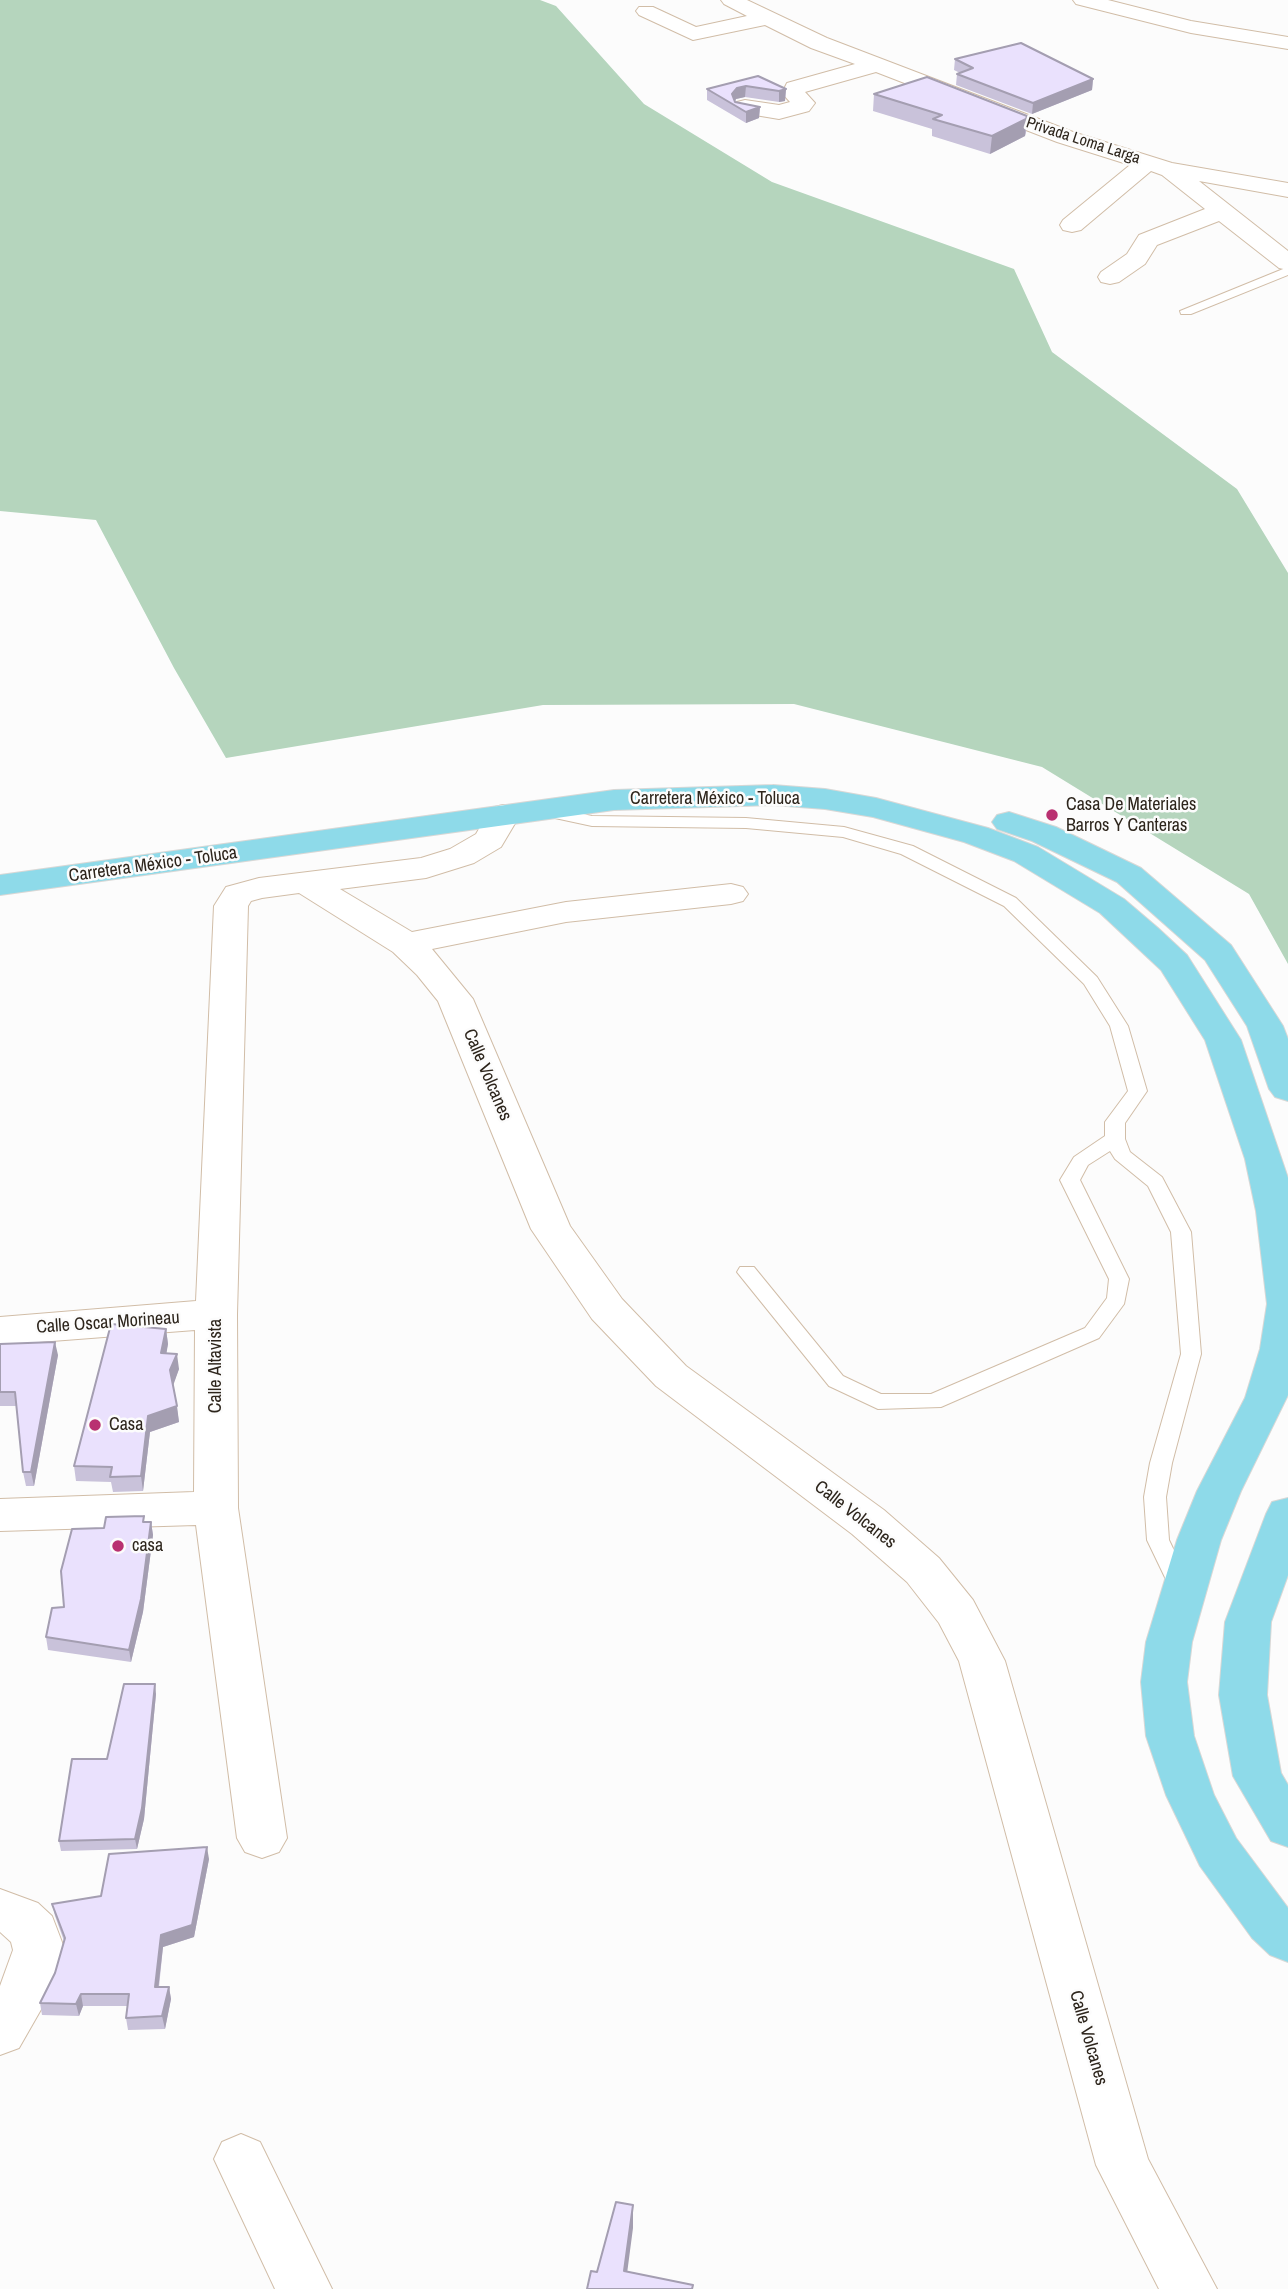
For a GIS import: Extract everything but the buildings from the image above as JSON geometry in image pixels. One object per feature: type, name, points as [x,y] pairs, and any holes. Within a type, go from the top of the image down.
[{"type":"main road","name":"Carretera México - Toluca","points":[[0,862],[612,782],[724,773],[804,778],[883,788],[966,807],[1044,834],[1129,876],[1218,953],[1265,1026],[1288,1089]]},
{"type":"main road","name":"Carretera México - Toluca","points":[[0,885],[519,812],[671,796],[773,796],[825,799],[932,821],[1026,854],[1112,906],[1146,934],[1174,963],[1223,1040],[1264,1159],[1276,1211],[1287,1304],[1281,1349],[1266,1398],[1219,1491],[1199,1540],[1169,1642],[1164,1682],[1170,1736],[1190,1795],[1218,1852],[1270,1923],[1288,1940]]},
{"type":"main road","points":[[1288,1514],[1248,1622],[1242,1695],[1257,1776],[1288,1827]]},
{"type":"street","name":"Privada Loma Larga","points":[[731,0],[819,43],[1065,137],[1158,165],[1288,190]]},
{"type":"street","points":[[1083,0],[1191,27],[1288,43]]},
{"type":"street","points":[[646,11],[693,34],[767,18]]},
{"type":"street","points":[[745,107],[779,112],[801,106],[804,103],[793,93],[795,88],[877,65]]},
{"type":"street","points":[[1072,225],[1158,165],[1288,263]]},
{"type":"street","points":[[1110,277],[1136,258],[1148,240],[1222,211]]},
{"type":"street","points":[[308,884],[426,868],[462,856],[489,840],[519,812]]},
{"type":"street","name":"Calle Altavista","points":[[262,1838],[216,1508],[216,1314],[231,906],[238,894],[259,887],[308,884]]},
{"type":"street","name":"Calle Volcanes","points":[[308,884],[406,944],[430,967],[455,999],[551,1229],[607,1309],[671,1376],[877,1530],[923,1570],[957,1612],[982,1661],[1123,2165],[1189,2289]]},
{"type":"street","points":[[406,944],[566,912],[731,894]]},
{"type":"street","name":"Calle Oscar Morineau","points":[[0,1331],[216,1314]]},
{"type":"street","points":[[0,1515],[216,1508]]},
{"type":"street","points":[[0,1910],[20,1918],[34,1931],[38,1950],[29,1984],[0,2032]]},
{"type":"street","points":[[241,2159],[304,2289]]},
{"type":"lane","points":[[1186,311],[1288,271]]},
{"type":"lane","points":[[519,812],[592,821],[746,823],[844,832],[906,850],[959,874],[1010,902],[1091,981],[1119,1026],[1138,1091],[1115,1122],[1115,1139],[1122,1155],[1155,1182],[1181,1232],[1191,1354],[1161,1463],[1155,1497],[1158,1540],[1184,1594]]},
{"type":"lane","points":[[747,1272],[836,1381],[878,1401],[933,1402],[1092,1333],[1117,1300],[1119,1279],[1070,1180],[1081,1161],[1115,1139]]},
{"type":"green space","points":[[0,0],[540,0],[556,6],[644,104],[772,182],[1014,269],[1052,352],[1237,489],[1288,573],[1288,964],[1249,894],[1042,767],[794,704],[543,705],[226,758],[174,668],[96,520],[0,511]]},
{"type":"place","name":"Casa De Materiales Barros Y Canteras","points":[[1052,815]]},
{"type":"place","name":"Casa","points":[[95,1425]]},
{"type":"place","name":"casa","points":[[118,1546]]}]
